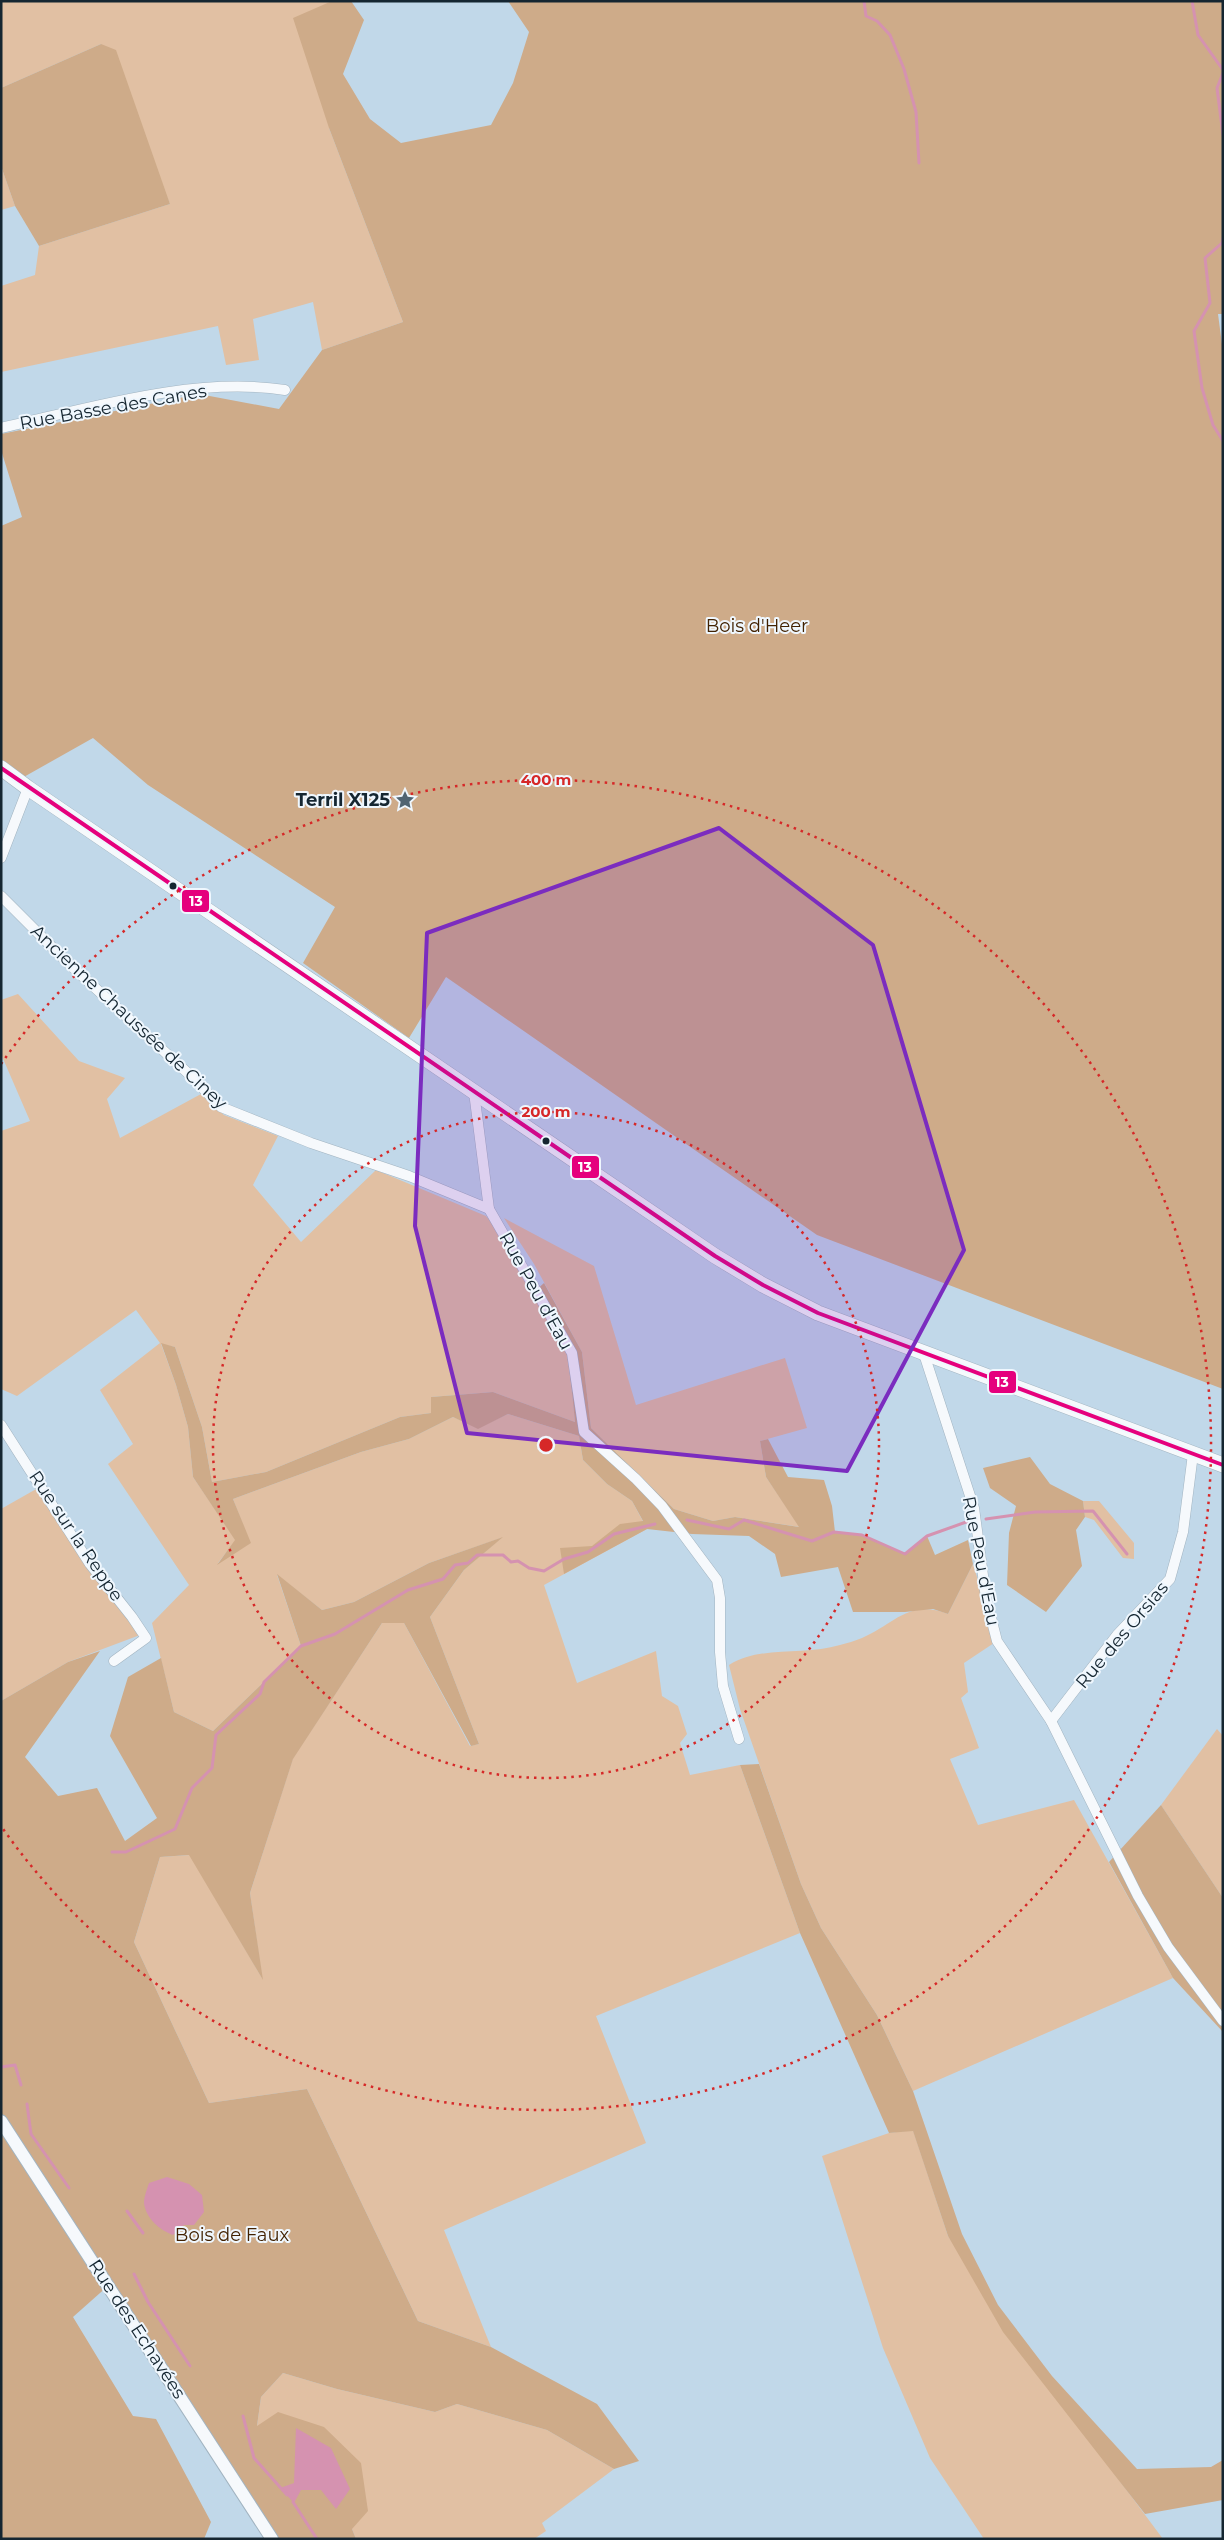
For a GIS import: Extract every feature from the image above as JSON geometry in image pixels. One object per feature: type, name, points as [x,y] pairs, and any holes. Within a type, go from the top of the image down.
[{"type":"main road","points":[[1,768],[715,1256],[763,1285],[818,1313],[1223,1465]]},
{"type":"street","name":"Rue Basse des Canes","points":[[1,428],[180,391],[254,385],[285,390]]},
{"type":"street","points":[[1,858],[28,788]]},
{"type":"street","name":"Ancienne Chaussée de Ciney","points":[[1,896],[67,962],[191,1076],[221,1107],[311,1143],[409,1176],[489,1209]]},
{"type":"street","name":"Rue Peu d'Eau","points":[[474,1092],[489,1209],[572,1354],[584,1432],[636,1479],[662,1506],[716,1580],[720,1598],[720,1652],[723,1686],[739,1739]]},
{"type":"street","name":"Rue Peu d'Eau","points":[[924,1354],[974,1508],[986,1598],[997,1641],[1051,1721],[1106,1835],[1138,1896],[1168,1947],[1223,2021]]},
{"type":"street","name":"Rue sur la Reppe","points":[[1,1425],[90,1564],[132,1617],[146,1638],[114,1661]]},
{"type":"street","name":"Rue des Orsias","points":[[1051,1721],[1117,1635],[1170,1579],[1184,1532],[1193,1454]]},
{"type":"street","name":"Rue des Echavées","points":[[1,2121],[272,2539]]},
{"type":"highlighted area","points":[[719,828],[873,945],[964,1250],[847,1471],[467,1433],[415,1226],[427,933]]},
{"type":"shaded area","points":[[1,1],[332,1],[329,128],[403,322],[322,350],[313,302],[253,319],[259,360],[226,365],[218,326],[1,372],[1,286],[35,275],[39,246],[170,204],[101,44],[1,88]]},
{"type":"shaded area","points":[[1,166],[15,206],[1,210]]},
{"type":"shaded area","points":[[18,994],[79,1061],[125,1078],[107,1099],[120,1138],[201,1094],[224,1115],[278,1136],[253,1185],[301,1242],[376,1170],[486,1216],[496,1228],[568,1355],[575,1422],[493,1392],[431,1397],[431,1413],[400,1417],[266,1472],[212,1482],[202,1427],[175,1347],[161,1344],[176,1385],[188,1427],[193,1477],[236,1540],[218,1563],[250,1543],[233,1499],[361,1452],[409,1439],[453,1417],[478,1428],[508,1414],[579,1436],[583,1460],[607,1484],[632,1501],[647,1529],[544,1585],[577,1683],[656,1651],[662,1696],[678,1706],[687,1734],[680,1743],[690,1775],[740,1765],[800,1933],[596,2016],[646,2143],[444,2230],[491,2347],[418,2321],[307,2089],[209,2103],[134,1942],[160,1857],[190,1855],[262,1978],[250,1893],[293,1758],[382,1623],[404,1623],[470,1746],[479,1744],[430,1617],[464,1570],[501,1538],[429,1563],[354,1602],[322,1610],[277,1575],[301,1646],[213,1731],[174,1712],[152,1623],[189,1585],[108,1464],[133,1444],[100,1390],[160,1343],[136,1310],[17,1396],[1,1389],[1,1131],[30,1121],[1,1054],[1,1000]]},
{"type":"shaded area","points":[[504,1218],[594,1266],[636,1405],[785,1358],[807,1428],[760,1441],[766,1477],[800,1527],[735,1517],[713,1521],[674,1509],[591,1428],[582,1352],[534,1264]]},
{"type":"shaded area","points":[[38,1488],[140,1635],[68,1662],[1,1701],[1,1509]]},
{"type":"shaded area","points":[[1083,1501],[1099,1501],[1134,1543],[1134,1559],[1123,1558],[1094,1520],[1085,1517]]},
{"type":"shaded area","points":[[973,1564],[997,1641],[964,1663],[968,1692],[961,1698],[979,1748],[950,1759],[978,1825],[1074,1800],[1173,1978],[913,2091],[877,2015],[821,1928],[801,1884],[740,1709],[729,1665],[755,1655],[812,1650],[851,1642],[874,1632],[912,1611],[922,1609],[934,1610],[948,1614]]},
{"type":"shaded area","points":[[1217,1729],[1223,1736],[1223,1898],[1161,1805]]},
{"type":"shaded area","points":[[913,2130],[948,2236],[1084,2433],[1163,2539],[984,2539],[930,2458],[883,2348],[822,2156],[889,2133]]},
{"type":"shaded area","points":[[167,2177],[189,2184],[202,2195],[204,2212],[194,2225],[184,2225],[173,2235],[154,2223],[145,2209],[144,2203],[149,2183]]},
{"type":"shaded area","points":[[283,2373],[337,2389],[435,2412],[457,2404],[547,2430],[614,2469],[542,2523],[546,2531],[534,2539],[356,2539],[352,2529],[257,2426],[261,2397]]},
{"type":"shaded area","points":[[296,2428],[331,2448],[350,2489],[336,2509],[321,2490],[301,2490],[294,2503],[280,2488],[294,2483]]},
{"type":"green space","name":"Bois d'Heer","points":[[332,1],[351,1],[364,20],[343,74],[370,119],[401,143],[491,125],[513,83],[529,32],[508,1],[1223,1],[1223,314],[1218,314],[1223,352],[1223,1389],[817,1235],[446,977],[409,1038],[303,963],[335,907],[148,785],[93,738],[22,778],[1,760],[1,526],[22,517],[1,450],[1,434],[199,394],[279,409],[322,350],[403,322],[329,128],[293,18]]},
{"type":"green space","points":[[101,44],[116,50],[170,204],[39,246],[15,206],[1,166],[1,88]]},
{"type":"green space","points":[[544,1283],[582,1352],[591,1428],[674,1509],[713,1521],[735,1517],[799,1527],[766,1477],[760,1441],[768,1439],[788,1477],[824,1480],[832,1506],[835,1532],[862,1535],[905,1554],[927,1536],[935,1555],[968,1540],[973,1564],[948,1614],[933,1609],[905,1612],[853,1612],[838,1567],[781,1577],[775,1554],[749,1536],[692,1534],[647,1529],[564,1574],[560,1548],[592,1546],[620,1524],[643,1521],[632,1501],[607,1484],[583,1460],[579,1436],[508,1414],[478,1429],[453,1417],[409,1439],[361,1452],[233,1499],[251,1543],[217,1565],[235,1540],[193,1477],[188,1427],[161,1343],[175,1347],[202,1427],[212,1482],[266,1472],[400,1417],[431,1413],[431,1397],[493,1392],[575,1422],[568,1355],[533,1293]]},
{"type":"green space","points":[[1030,1457],[1050,1484],[1083,1501],[1085,1517],[1076,1530],[1082,1566],[1046,1612],[1007,1585],[1009,1533],[1016,1506],[990,1488],[983,1468]]},
{"type":"green space","name":"Bois de Faux","points":[[503,1537],[464,1570],[430,1617],[479,1744],[471,1746],[404,1623],[382,1623],[293,1759],[250,1893],[263,1980],[189,1855],[160,1857],[134,1942],[209,2103],[307,2089],[418,2321],[491,2347],[597,2404],[639,2461],[614,2469],[547,2430],[457,2404],[435,2412],[337,2389],[283,2373],[261,2397],[257,2426],[278,2412],[324,2427],[361,2463],[368,2511],[352,2529],[356,2539],[272,2539],[109,2285],[73,2317],[133,2416],[156,2419],[211,2522],[204,2539],[1,2539],[1,1701],[68,1662],[100,1651],[25,1757],[58,1796],[97,1788],[125,1841],[157,1818],[110,1736],[128,1677],[161,1658],[174,1712],[213,1731],[301,1646],[277,1574],[322,1610],[354,1602],[429,1563]]},
{"type":"green space","points":[[759,1764],[801,1884],[821,1928],[877,2015],[913,2091],[962,2234],[998,2305],[1052,2376],[1137,2469],[1211,2467],[1223,2460],[1223,2500],[1145,2514],[1003,2332],[948,2236],[913,2131],[889,2133],[800,1933],[740,1765]]},
{"type":"green space","points":[[1161,1805],[1223,1898],[1223,2032],[1173,1978],[1109,1862]]},
{"type":"waterway","points":[[864,1],[866,16],[877,21],[890,35],[904,69],[916,112],[919,163]]},
{"type":"waterway","points":[[1192,1],[1198,35],[1223,70]]},
{"type":"waterway","points":[[1223,73],[1217,88],[1223,135]]},
{"type":"waterway","points":[[1223,238],[1222,243],[1205,258],[1210,303],[1194,331],[1202,388],[1213,425],[1223,441]]},
{"type":"waterway","points":[[986,1519],[1035,1512],[1093,1511],[1127,1554]]},
{"type":"waterway","points":[[687,1520],[729,1529],[744,1520],[812,1541],[834,1532],[862,1535],[905,1554],[927,1536],[969,1521]]},
{"type":"waterway","points":[[112,1852],[126,1852],[175,1829],[192,1788],[212,1768],[216,1735],[260,1694],[264,1682],[301,1646],[335,1634],[408,1590],[443,1579],[455,1565],[468,1563],[477,1555],[503,1555],[511,1562],[518,1561],[529,1568],[544,1571],[564,1559],[588,1552],[614,1534],[655,1524]]},
{"type":"waterway","points":[[1,2067],[15,2065],[21,2085]]},
{"type":"waterway","points":[[27,2104],[31,2134],[69,2188]]},
{"type":"waterway","points":[[127,2211],[143,2233]]},
{"type":"waterway","points":[[134,2274],[148,2302],[190,2366]]},
{"type":"waterway","points":[[243,2416],[254,2458],[287,2495]]},
{"type":"waterway","points":[[293,2502],[317,2539]]},
{"type":"transit line","name":"13","points":[[1,768],[715,1256],[763,1285],[818,1313],[1223,1465]]},
{"type":"place","name":"Terril X125","points":[[405,800]]}]
